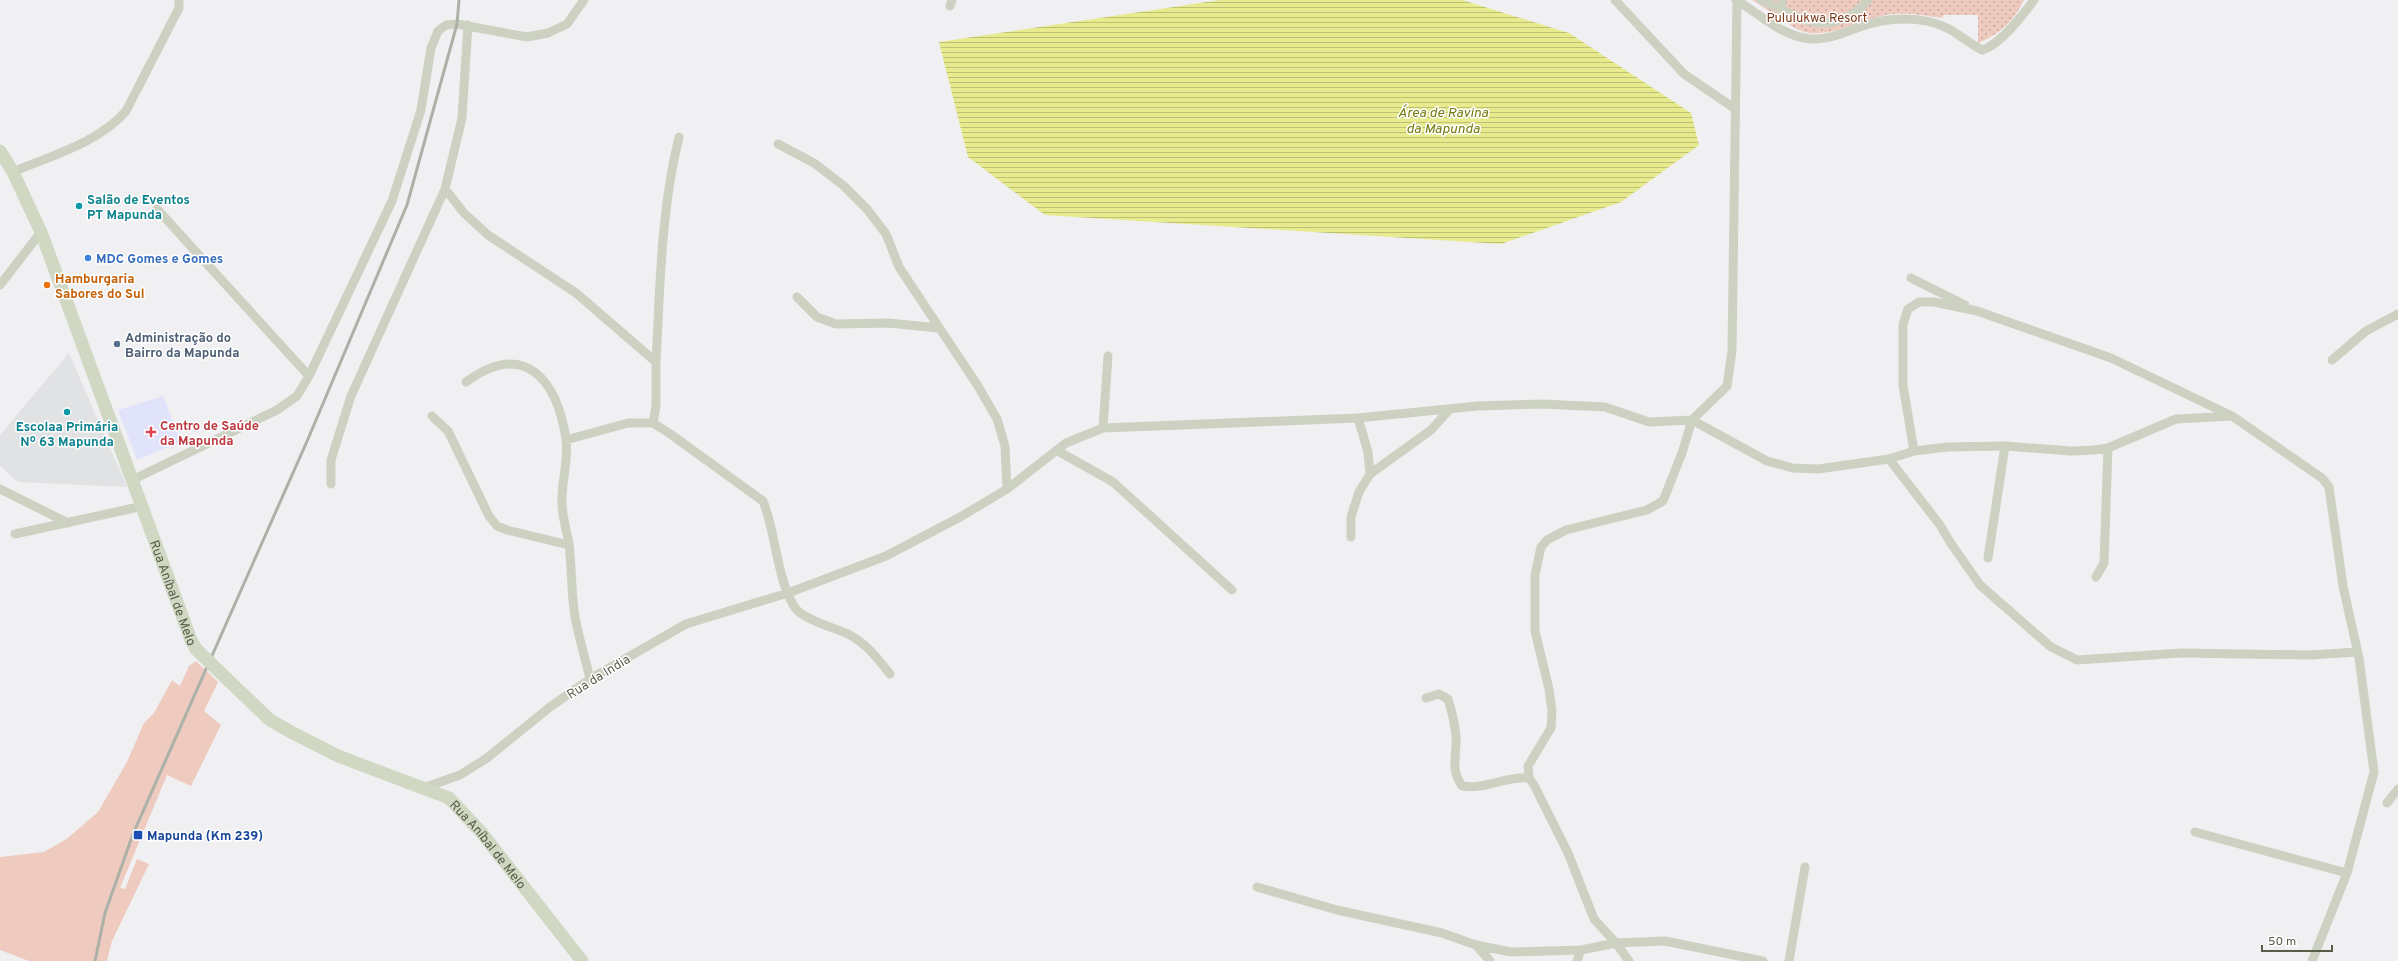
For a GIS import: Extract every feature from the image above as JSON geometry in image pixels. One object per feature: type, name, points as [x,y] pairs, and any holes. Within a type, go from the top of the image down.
[{"type":"street","points":[[13,172],[99,134],[114,124],[126,111],[179,8],[179,0]]},
{"type":"street","points":[[132,480],[278,410],[297,396],[309,376],[392,201],[421,110],[431,48],[438,31],[446,25],[468,25],[527,37],[548,33],[567,24],[584,0]]},
{"type":"street","points":[[1615,0],[1684,74],[1734,108]]},
{"type":"street","points":[[1629,961],[1616,943],[1594,919],[1568,853],[1529,778],[1528,766],[1544,742],[1552,722],[1552,711],[1546,673],[1535,631],[1536,575],[1541,547],[1547,540],[1566,530],[1647,510],[1663,501],[1682,453],[1692,420],[1727,386],[1732,351],[1736,0]]},
{"type":"street","points":[[1736,0],[1777,29],[1804,38],[1826,39],[1862,26],[1890,19],[1922,21],[1948,29],[1982,50],[1989,48],[2020,19],[2034,0]]},
{"type":"street","points":[[1760,0],[1781,4],[1795,16],[1831,23],[1846,19],[1858,11],[1868,0]]},
{"type":"street","points":[[331,484],[331,460],[351,396],[445,189],[462,118],[468,25]]},
{"type":"street","points":[[653,423],[656,406],[656,362],[665,223],[671,170],[679,137]]},
{"type":"street","points":[[778,144],[814,163],[844,186],[867,208],[886,234],[899,267],[978,386],[997,419],[1004,446],[1007,489]]},
{"type":"street","name":"Rua Aníbal de Melo","points":[[0,151],[13,172],[41,232],[191,640],[196,649],[270,720],[338,756],[449,798],[465,813],[582,961]]},
{"type":"street","points":[[445,189],[464,213],[488,235],[576,293],[656,362]]},
{"type":"street","points":[[156,209],[309,376]]},
{"type":"street","points":[[0,285],[41,232]]},
{"type":"street","points":[[1911,278],[1977,311]]},
{"type":"street","points":[[797,297],[817,317],[836,324],[888,323],[939,328]]},
{"type":"street","points":[[1914,451],[1903,385],[1903,324],[1908,309],[1919,302],[1934,302],[1977,311],[2093,350],[2232,416],[2322,478],[2329,487],[2332,497],[2343,586],[2357,652],[2374,772],[2347,873],[2312,961]]},
{"type":"street","points":[[2332,360],[2366,331],[2398,314]]},
{"type":"street","points":[[1103,428],[1108,356]]},
{"type":"street","points":[[466,382],[481,371],[502,365],[522,365],[541,376],[557,402],[566,440],[562,502],[569,545],[575,616],[590,679]]},
{"type":"street","name":"Rua da India","points":[[423,788],[460,775],[486,758],[550,707],[590,679],[686,624],[788,593],[886,556],[962,516],[1007,489],[1058,451],[1066,443],[1103,428],[1358,418],[1450,409],[1543,404],[1605,407],[1650,422],[1692,420]]},
{"type":"street","points":[[1352,537],[1351,517],[1359,492],[1370,474],[1431,430],[1450,409]]},
{"type":"street","points":[[432,416],[448,431],[489,516],[497,526],[569,545]]},
{"type":"street","points":[[1692,420],[1767,461],[1793,468],[1818,469],[1889,459],[1914,451],[1947,447],[2005,446],[2071,451],[2108,448],[2176,419],[2232,416]]},
{"type":"street","points":[[1358,418],[1368,452],[1370,474]]},
{"type":"street","points":[[566,440],[628,423],[653,423],[763,501],[769,516],[788,593],[797,610],[820,623],[850,635],[872,652],[890,674]]},
{"type":"street","points":[[1988,558],[2005,446]]},
{"type":"street","points":[[2096,577],[2104,563],[2108,448]]},
{"type":"street","points":[[1058,451],[1113,482],[1232,590]]},
{"type":"street","points":[[1889,459],[1940,525],[1980,585],[2051,647],[2077,660],[2182,653],[2311,655],[2357,652]]},
{"type":"street","points":[[0,489],[68,523]]},
{"type":"street","points":[[15,534],[143,506]]},
{"type":"street","points":[[1426,698],[1439,694],[1448,699],[1455,731],[1454,761],[1456,777],[1462,786],[1473,788],[1515,777],[1529,778]]},
{"type":"street","points":[[2387,803],[2398,788]]},
{"type":"street","points":[[2195,832],[2347,873]]},
{"type":"street","points":[[1789,961],[1805,867]]},
{"type":"street","points":[[1257,888],[1337,910],[1442,933],[1476,945],[1511,952],[1581,950],[1616,943],[1665,941],[1762,961]]},
{"type":"street","points":[[1476,945],[1490,961]]},
{"type":"street","points":[[1577,961],[1581,950]]},
{"type":"shaded area","points":[[69,353],[127,487],[18,482],[0,466],[0,435]]},
{"type":"shaded area","name":"Centro de Saúde da Mapunda","points":[[163,396],[181,442],[137,460],[118,410]]},
{"type":"green space","name":"Pululukwa Resort","points":[[1752,0],[2024,0],[2016,14],[2006,26],[1978,43],[1978,15],[1943,15],[1943,18],[1912,14],[1894,14],[1837,30],[1815,33],[1799,30]]},
{"type":"green space","points":[[196,661],[218,682],[204,711],[221,725],[191,786],[167,775],[120,888],[125,889],[137,859],[149,864],[112,941],[107,961],[29,961],[0,950],[0,857],[44,852],[68,838],[98,812],[127,762],[144,723],[154,713],[172,680],[180,686],[189,666]]},
{"type":"water","name":"Área de Ravina da Mapunda","points":[[1220,0],[1462,0],[1569,33],[1691,113],[1699,145],[1621,202],[1501,244],[1045,215],[968,157],[939,42]]},
{"type":"railway","points":[[95,961],[105,913],[133,834],[308,439],[407,205],[457,24],[459,0]]},
{"type":"place","name":"Salão de Eventos PT Mapunda","points":[[79,206]]},
{"type":"place","name":"MDC Gomes e Gomes","points":[[88,258]]},
{"type":"place","name":"Hamburgaria Sabores do Sul","points":[[47,285]]},
{"type":"place","name":"Administração do Bairro da Mapunda","points":[[117,344]]},
{"type":"place","name":"Escolaa Primária Nº 63 Mapunda","points":[[67,412]]},
{"type":"place","name":"Centro de Saúde da Mapunda","points":[[151,432]]},
{"type":"place","name":"Mapunda (Km 239)","points":[[138,835]]}]
